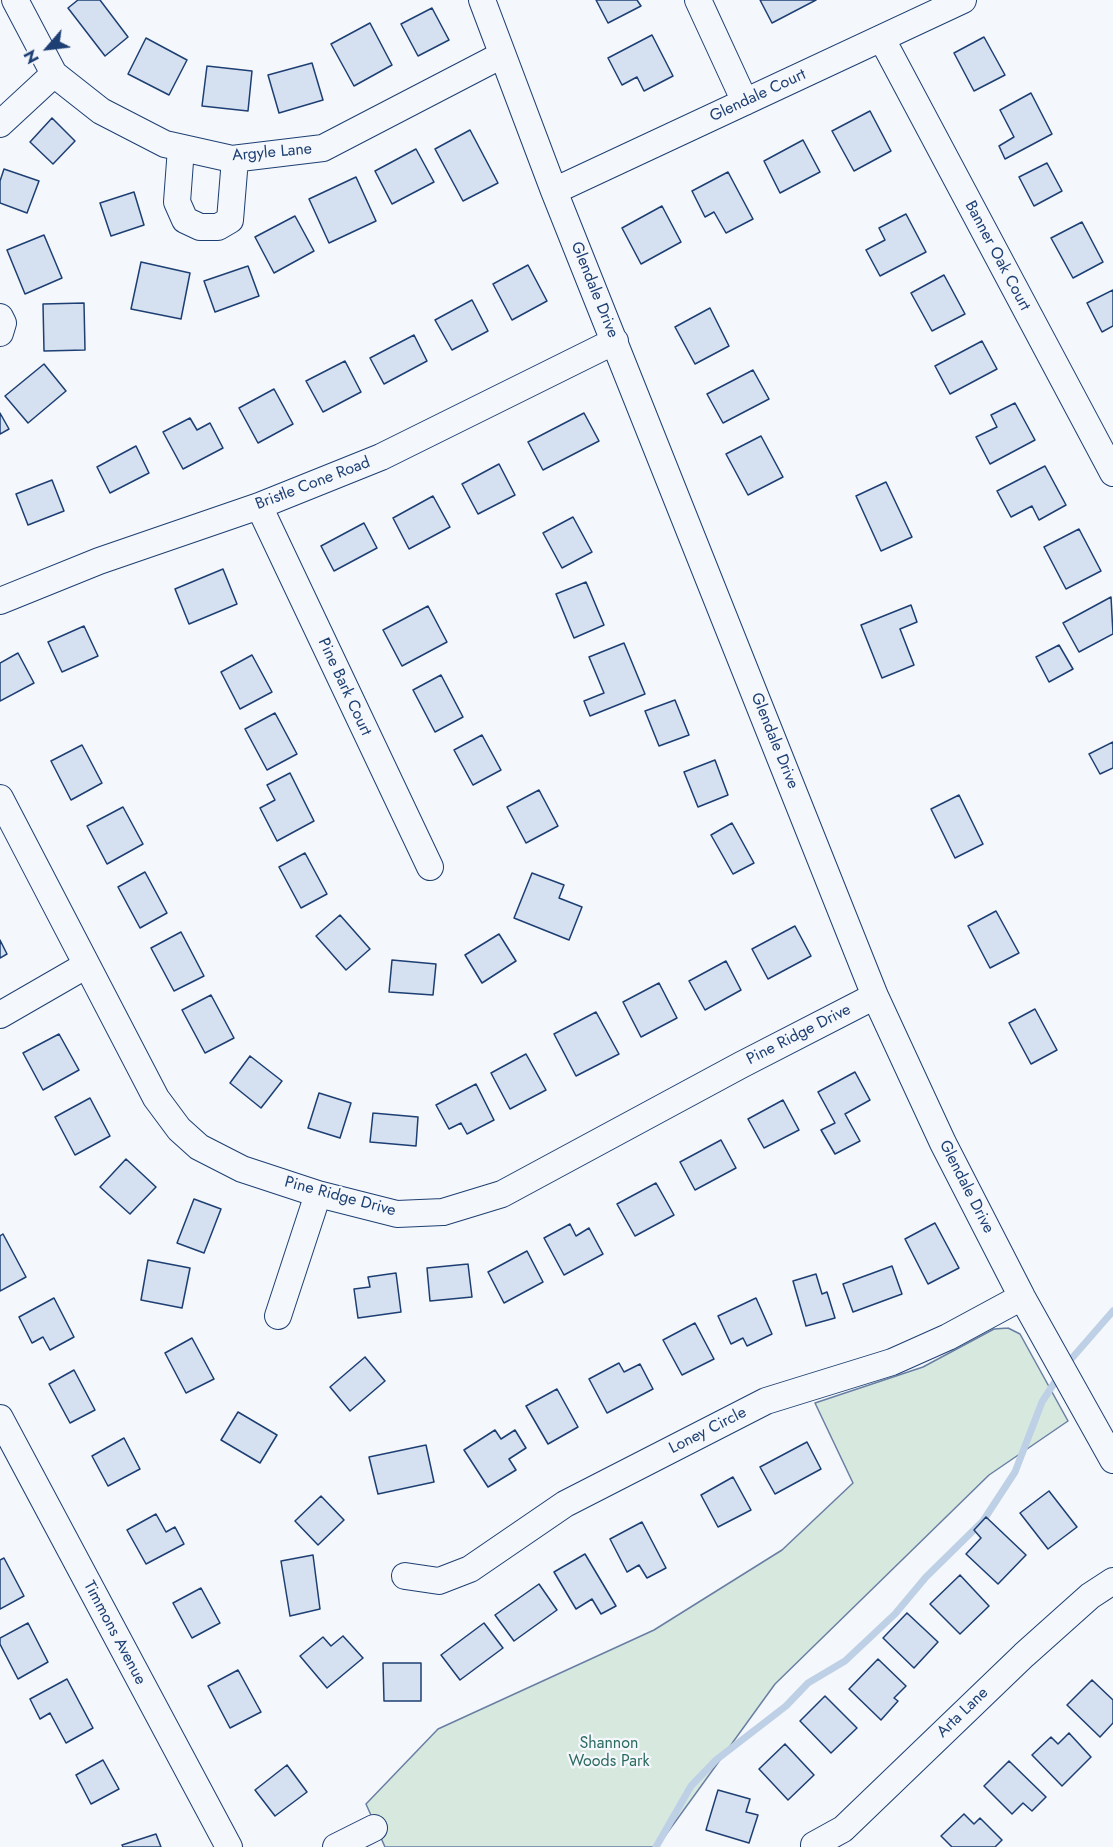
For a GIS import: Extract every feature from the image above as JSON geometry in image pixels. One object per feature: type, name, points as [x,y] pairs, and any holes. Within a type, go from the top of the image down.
[{"type":"street","name":"Argyle Lane","points":[[15,0],[54,74],[101,111],[165,144],[235,159],[323,148],[502,55]]},
{"type":"street","name":"Glendale Drive","points":[[482,0],[554,191],[875,996],[943,1143],[1022,1297],[1113,1461]]},
{"type":"street","points":[[698,0],[745,102]]},
{"type":"street","name":"Glendale Court","points":[[554,191],[963,0]]},
{"type":"street","name":"Banner Oak Court","points":[[882,39],[1113,474]]},
{"type":"street","points":[[0,124],[54,74]]},
{"type":"street","points":[[181,147],[177,202],[185,220],[200,227],[218,227],[230,220],[235,159]]},
{"type":"street","points":[[0,317],[3,323],[0,333]]},
{"type":"street","name":"Bristle Cone Road","points":[[0,601],[99,561],[259,506],[381,457],[615,341]]},
{"type":"street","name":"Pine Bark Court","points":[[259,506],[430,867]]},
{"type":"street","name":"Pine Ridge Drive","points":[[0,798],[85,966],[156,1098],[179,1129],[199,1147],[242,1169],[318,1194],[397,1214],[443,1212],[502,1194],[741,1065],[875,996]]},
{"type":"street","points":[[0,1015],[85,966]]},
{"type":"street","points":[[278,1316],[318,1194]]},
{"type":"street","name":"Loney Circle","points":[[405,1576],[439,1581],[470,1569],[565,1504],[766,1401],[892,1362],[948,1337],[1022,1297]]},
{"type":"street","name":"Timmons Avenue","points":[[0,1418],[229,1847]]},
{"type":"street","name":"Arta Lane","points":[[814,1845],[843,1829],[1024,1655],[1090,1596],[1113,1581]]},
{"type":"street","points":[[336,1847],[374,1828]]},
{"type":"green space","name":"Shannon Woods Park","points":[[1008,1328],[1020,1334],[1068,1421],[989,1475],[775,1684],[657,1847],[385,1847],[366,1804],[438,1729],[654,1630],[782,1550],[853,1483],[815,1403],[923,1367],[994,1329]]},
{"type":"building","points":[[78,0],[100,0],[128,37],[105,56],[68,8]]},
{"type":"building","points":[[596,0],[637,0],[641,6],[608,23]]},
{"type":"building","points":[[760,0],[816,0],[772,23]]},
{"type":"building","points":[[432,8],[449,40],[418,56],[401,24]]},
{"type":"building","points":[[370,23],[392,65],[354,86],[331,44]]},
{"type":"building","points":[[652,35],[673,76],[644,91],[637,77],[622,85],[608,58]]},
{"type":"building","points":[[984,37],[1005,75],[974,91],[954,53]]},
{"type":"building","points":[[146,38],[187,60],[169,95],[128,74]]},
{"type":"building","points":[[312,63],[323,100],[279,113],[268,75]]},
{"type":"building","points":[[207,66],[252,71],[248,111],[202,106]]},
{"type":"building","points":[[1031,93],[1052,134],[1005,159],[999,146],[1014,137],[1000,110]]},
{"type":"building","points":[[870,111],[891,151],[854,171],[832,131]]},
{"type":"building","points":[[52,118],[75,141],[53,164],[30,142]]},
{"type":"building","points":[[470,130],[498,183],[463,201],[435,149]]},
{"type":"building","points":[[803,140],[820,172],[780,193],[764,161]]},
{"type":"building","points":[[416,149],[434,182],[392,204],[375,171]]},
{"type":"building","points":[[1047,163],[1062,191],[1034,206],[1019,177]]},
{"type":"building","points":[[4,169],[39,181],[27,213],[0,203],[0,181]]},
{"type":"building","points":[[728,172],[753,219],[726,233],[714,212],[705,217],[692,191]]},
{"type":"building","points":[[356,177],[376,221],[329,243],[309,199]]},
{"type":"building","points":[[134,192],[144,225],[111,236],[100,203]]},
{"type":"building","points":[[662,206],[681,242],[641,264],[622,228]]},
{"type":"building","points":[[906,214],[926,252],[880,276],[866,250],[885,240],[879,228]]},
{"type":"building","points":[[295,216],[314,251],[274,273],[255,237]]},
{"type":"building","points":[[1082,222],[1103,262],[1073,278],[1051,238]]},
{"type":"building","points":[[44,235],[62,278],[25,294],[7,250]]},
{"type":"building","points":[[141,262],[190,273],[181,319],[131,309]]},
{"type":"building","points":[[528,265],[547,301],[512,320],[493,284]]},
{"type":"building","points":[[248,266],[259,296],[215,312],[204,281]]},
{"type":"building","points":[[944,275],[965,314],[932,331],[911,293]]},
{"type":"building","points":[[1113,290],[1113,326],[1102,332],[1087,303]]},
{"type":"building","points":[[472,300],[488,331],[452,350],[435,320]]},
{"type":"building","points":[[84,303],[85,350],[44,351],[43,304]]},
{"type":"building","points":[[710,308],[729,346],[695,364],[675,327]]},
{"type":"building","points":[[414,335],[427,361],[384,384],[370,358]]},
{"type":"building","points":[[982,341],[997,369],[950,394],[935,366]]},
{"type":"building","points":[[345,361],[361,392],[323,412],[306,381]]},
{"type":"building","points":[[44,364],[66,391],[28,423],[5,396]]},
{"type":"building","points":[[753,370],[769,399],[723,423],[707,394]]},
{"type":"building","points":[[274,389],[293,424],[258,443],[239,408]]},
{"type":"building","points":[[1015,403],[1035,440],[990,464],[976,437],[997,427],[991,415]]},
{"type":"building","points":[[0,413],[9,429],[0,434]]},
{"type":"building","points":[[584,413],[599,441],[543,470],[528,442]]},
{"type":"building","points":[[190,418],[197,430],[210,423],[223,448],[183,469],[163,432]]},
{"type":"building","points":[[761,436],[783,477],[748,495],[726,454]]},
{"type":"building","points":[[136,446],[149,473],[110,493],[97,467]]},
{"type":"building","points":[[499,464],[515,495],[478,514],[462,484]]},
{"type":"building","points":[[1045,466],[1066,505],[1039,520],[1032,506],[1011,517],[997,491]]},
{"type":"building","points":[[52,480],[64,511],[28,525],[16,494]]},
{"type":"building","points":[[886,482],[912,537],[881,551],[856,496]]},
{"type":"building","points":[[433,496],[450,527],[409,549],[393,518]]},
{"type":"building","points":[[573,517],[592,552],[562,568],[543,533]]},
{"type":"building","points":[[364,523],[377,548],[334,571],[321,546]]},
{"type":"building","points":[[1079,529],[1101,571],[1066,589],[1044,547]]},
{"type":"building","points":[[223,569],[237,604],[189,624],[175,589]]},
{"type":"building","points":[[586,582],[604,625],[574,638],[556,594]]},
{"type":"building","points":[[1111,597],[1113,634],[1079,652],[1063,623]]},
{"type":"building","points":[[911,605],[917,622],[900,629],[914,665],[882,678],[861,625]]},
{"type":"building","points":[[428,606],[447,642],[402,666],[383,630]]},
{"type":"building","points":[[84,626],[98,656],[62,672],[48,642]]},
{"type":"building","points":[[624,643],[645,694],[590,716],[584,701],[604,693],[589,657]]},
{"type":"building","points":[[1059,645],[1073,669],[1049,682],[1036,657]]},
{"type":"building","points":[[18,653],[34,683],[0,701],[0,663]]},
{"type":"building","points":[[252,655],[272,692],[240,709],[221,672]]},
{"type":"building","points":[[441,675],[463,717],[435,732],[413,690]]},
{"type":"building","points":[[675,700],[689,735],[659,746],[645,711]]},
{"type":"building","points":[[275,713],[297,754],[267,770],[245,729]]},
{"type":"building","points":[[482,735],[501,770],[473,785],[454,750]]},
{"type":"building","points":[[1113,742],[1113,768],[1100,774],[1089,754]]},
{"type":"building","points":[[82,745],[102,783],[71,800],[51,761]]},
{"type":"building","points":[[715,760],[728,795],[698,807],[684,772]]},
{"type":"building","points":[[290,773],[314,821],[277,841],[260,808],[275,800],[267,785]]},
{"type":"building","points":[[539,790],[558,826],[526,843],[507,807]]},
{"type":"building","points":[[959,795],[983,844],[955,858],[931,809]]},
{"type":"building","points":[[123,807],[143,844],[107,864],[87,826]]},
{"type":"building","points":[[732,823],[754,863],[733,874],[711,835]]},
{"type":"building","points":[[305,853],[327,894],[301,908],[279,867]]},
{"type":"building","points":[[145,872],[167,913],[140,928],[118,887]]},
{"type":"building","points":[[532,873],[564,885],[559,898],[582,907],[569,940],[514,918]]},
{"type":"building","points":[[996,911],[1019,953],[990,968],[968,926]]},
{"type":"building","points":[[340,915],[370,949],[346,970],[316,936]]},
{"type":"building","points":[[795,926],[811,956],[768,979],[752,949]]},
{"type":"building","points":[[181,932],[204,976],[174,991],[151,948]]},
{"type":"building","points":[[499,934],[516,961],[482,983],[465,955]]},
{"type":"building","points":[[0,940],[7,954],[0,958]]},
{"type":"building","points":[[392,960],[436,964],[433,995],[389,992]]},
{"type":"building","points":[[726,961],[741,990],[705,1010],[689,981]]},
{"type":"building","points":[[659,983],[677,1018],[641,1037],[623,1002]]},
{"type":"building","points":[[211,995],[234,1038],[205,1053],[182,1010]]},
{"type":"building","points":[[1035,1009],[1057,1050],[1031,1064],[1009,1023]]},
{"type":"building","points":[[596,1012],[619,1054],[576,1076],[554,1034]]},
{"type":"building","points":[[59,1034],[79,1070],[43,1090],[23,1053]]},
{"type":"building","points":[[526,1054],[546,1090],[510,1109],[491,1073]]},
{"type":"building","points":[[250,1056],[282,1081],[261,1108],[230,1083]]},
{"type":"building","points":[[855,1072],[870,1100],[845,1114],[860,1141],[835,1154],[821,1130],[835,1123],[818,1092]]},
{"type":"building","points":[[476,1084],[494,1120],[467,1134],[461,1123],[449,1129],[436,1105]]},
{"type":"building","points":[[319,1093],[351,1103],[340,1138],[308,1128]]},
{"type":"building","points":[[90,1098],[110,1136],[75,1155],[55,1117]]},
{"type":"building","points":[[783,1100],[799,1130],[764,1148],[748,1119]]},
{"type":"building","points":[[373,1113],[418,1117],[416,1146],[370,1142]]},
{"type":"building","points":[[721,1140],[736,1168],[695,1190],[680,1162]]},
{"type":"building","points":[[126,1159],[156,1187],[130,1214],[100,1187]]},
{"type":"building","points":[[656,1183],[674,1215],[635,1236],[617,1204]]},
{"type":"building","points":[[194,1199],[221,1209],[204,1253],[177,1243]]},
{"type":"building","points":[[935,1223],[959,1268],[928,1284],[905,1239]]},
{"type":"building","points":[[570,1224],[576,1236],[589,1228],[603,1254],[564,1275],[544,1238]]},
{"type":"building","points":[[3,1234],[26,1277],[0,1291],[0,1236]]},
{"type":"building","points":[[527,1251],[543,1282],[504,1303],[488,1272]]},
{"type":"building","points":[[148,1260],[190,1268],[182,1308],[141,1300]]},
{"type":"building","points":[[468,1264],[472,1297],[430,1301],[427,1268]]},
{"type":"building","points":[[892,1266],[902,1294],[853,1312],[843,1284]]},
{"type":"building","points":[[396,1273],[401,1312],[358,1318],[354,1289],[370,1287],[368,1277]]},
{"type":"building","points":[[816,1274],[822,1294],[827,1292],[835,1318],[806,1326],[793,1281]]},
{"type":"building","points":[[54,1298],[74,1337],[50,1350],[43,1337],[32,1343],[19,1317]]},
{"type":"building","points":[[756,1298],[772,1334],[747,1346],[743,1338],[731,1344],[718,1316]]},
{"type":"building","points":[[695,1323],[714,1359],[682,1375],[663,1340]]},
{"type":"building","points":[[192,1338],[214,1379],[186,1393],[165,1353]]},
{"type":"building","points":[[365,1357],[385,1381],[350,1411],[330,1387]]},
{"type":"building","points":[[619,1363],[624,1372],[640,1364],[653,1389],[607,1413],[589,1379]]},
{"type":"building","points":[[74,1370],[95,1410],[70,1423],[49,1384]]},
{"type":"building","points":[[557,1389],[578,1427],[548,1444],[526,1406]]},
{"type":"building","points":[[238,1412],[277,1435],[260,1463],[221,1440]]},
{"type":"building","points":[[495,1430],[501,1439],[515,1430],[526,1448],[509,1459],[516,1470],[488,1487],[464,1450]]},
{"type":"building","points":[[124,1438],[140,1469],[108,1486],[92,1456]]},
{"type":"building","points":[[807,1442],[821,1469],[775,1494],[760,1467]]},
{"type":"building","points":[[426,1445],[434,1482],[378,1494],[369,1457]]},
{"type":"building","points":[[733,1477],[751,1510],[718,1527],[701,1495]]},
{"type":"building","points":[[1049,1491],[1077,1527],[1048,1549],[1020,1513]]},
{"type":"building","points":[[321,1496],[344,1520],[318,1545],[295,1521]]},
{"type":"building","points":[[156,1514],[166,1532],[175,1527],[184,1544],[146,1564],[127,1530]]},
{"type":"building","points":[[986,1517],[1026,1555],[998,1584],[966,1554],[981,1538],[974,1530]]},
{"type":"building","points":[[642,1522],[666,1568],[647,1578],[639,1565],[627,1572],[610,1539]]},
{"type":"building","points":[[585,1554],[616,1606],[601,1614],[592,1599],[576,1609],[554,1572]]},
{"type":"building","points":[[313,1555],[320,1609],[290,1616],[281,1561]]},
{"type":"building","points":[[4,1558],[24,1596],[0,1609],[0,1560]]},
{"type":"building","points":[[960,1575],[989,1606],[960,1634],[930,1604]]},
{"type":"building","points":[[539,1584],[557,1610],[514,1641],[495,1615]]},
{"type":"building","points":[[201,1588],[220,1623],[192,1638],[173,1603]]},
{"type":"building","points":[[907,1613],[938,1642],[914,1668],[883,1638]]},
{"type":"building","points":[[28,1623],[48,1662],[18,1679],[0,1644],[0,1638]]},
{"type":"building","points":[[484,1623],[503,1648],[460,1680],[441,1655]]},
{"type":"building","points":[[343,1636],[363,1658],[327,1688],[300,1656],[323,1637],[331,1646]]},
{"type":"building","points":[[878,1659],[906,1686],[894,1698],[898,1701],[881,1720],[849,1689]]},
{"type":"building","points":[[383,1663],[421,1663],[421,1701],[384,1701]]},
{"type":"building","points":[[238,1670],[261,1712],[230,1728],[208,1686]]},
{"type":"building","points":[[67,1679],[93,1728],[66,1743],[50,1713],[40,1719],[30,1699]]},
{"type":"building","points":[[1092,1680],[1113,1700],[1113,1723],[1100,1737],[1067,1705]]},
{"type":"building","points":[[825,1696],[857,1728],[831,1753],[800,1721]]},
{"type":"building","points":[[1069,1733],[1091,1757],[1062,1786],[1032,1755],[1051,1737],[1058,1744]]},
{"type":"building","points":[[785,1744],[814,1775],[788,1800],[759,1769]]},
{"type":"building","points":[[103,1760],[119,1789],[91,1804],[76,1775]]},
{"type":"building","points":[[1009,1761],[1046,1797],[1032,1811],[1023,1803],[1012,1814],[984,1786]]},
{"type":"building","points":[[287,1765],[307,1792],[275,1816],[255,1790]]},
{"type":"building","points":[[718,1790],[750,1799],[746,1812],[758,1815],[749,1843],[706,1830]]},
{"type":"building","points":[[964,1814],[974,1824],[980,1818],[1002,1840],[995,1847],[952,1847],[941,1836]]},
{"type":"building","points":[[156,1834],[161,1847],[123,1847],[122,1845]]},
{"type":"waterway","points":[[1066,1365],[1113,1311]]},
{"type":"waterway","points":[[656,1847],[691,1786],[716,1760],[786,1706],[808,1683],[845,1661],[895,1614],[926,1577],[983,1521],[1015,1472],[1042,1402],[1060,1374]]}]
